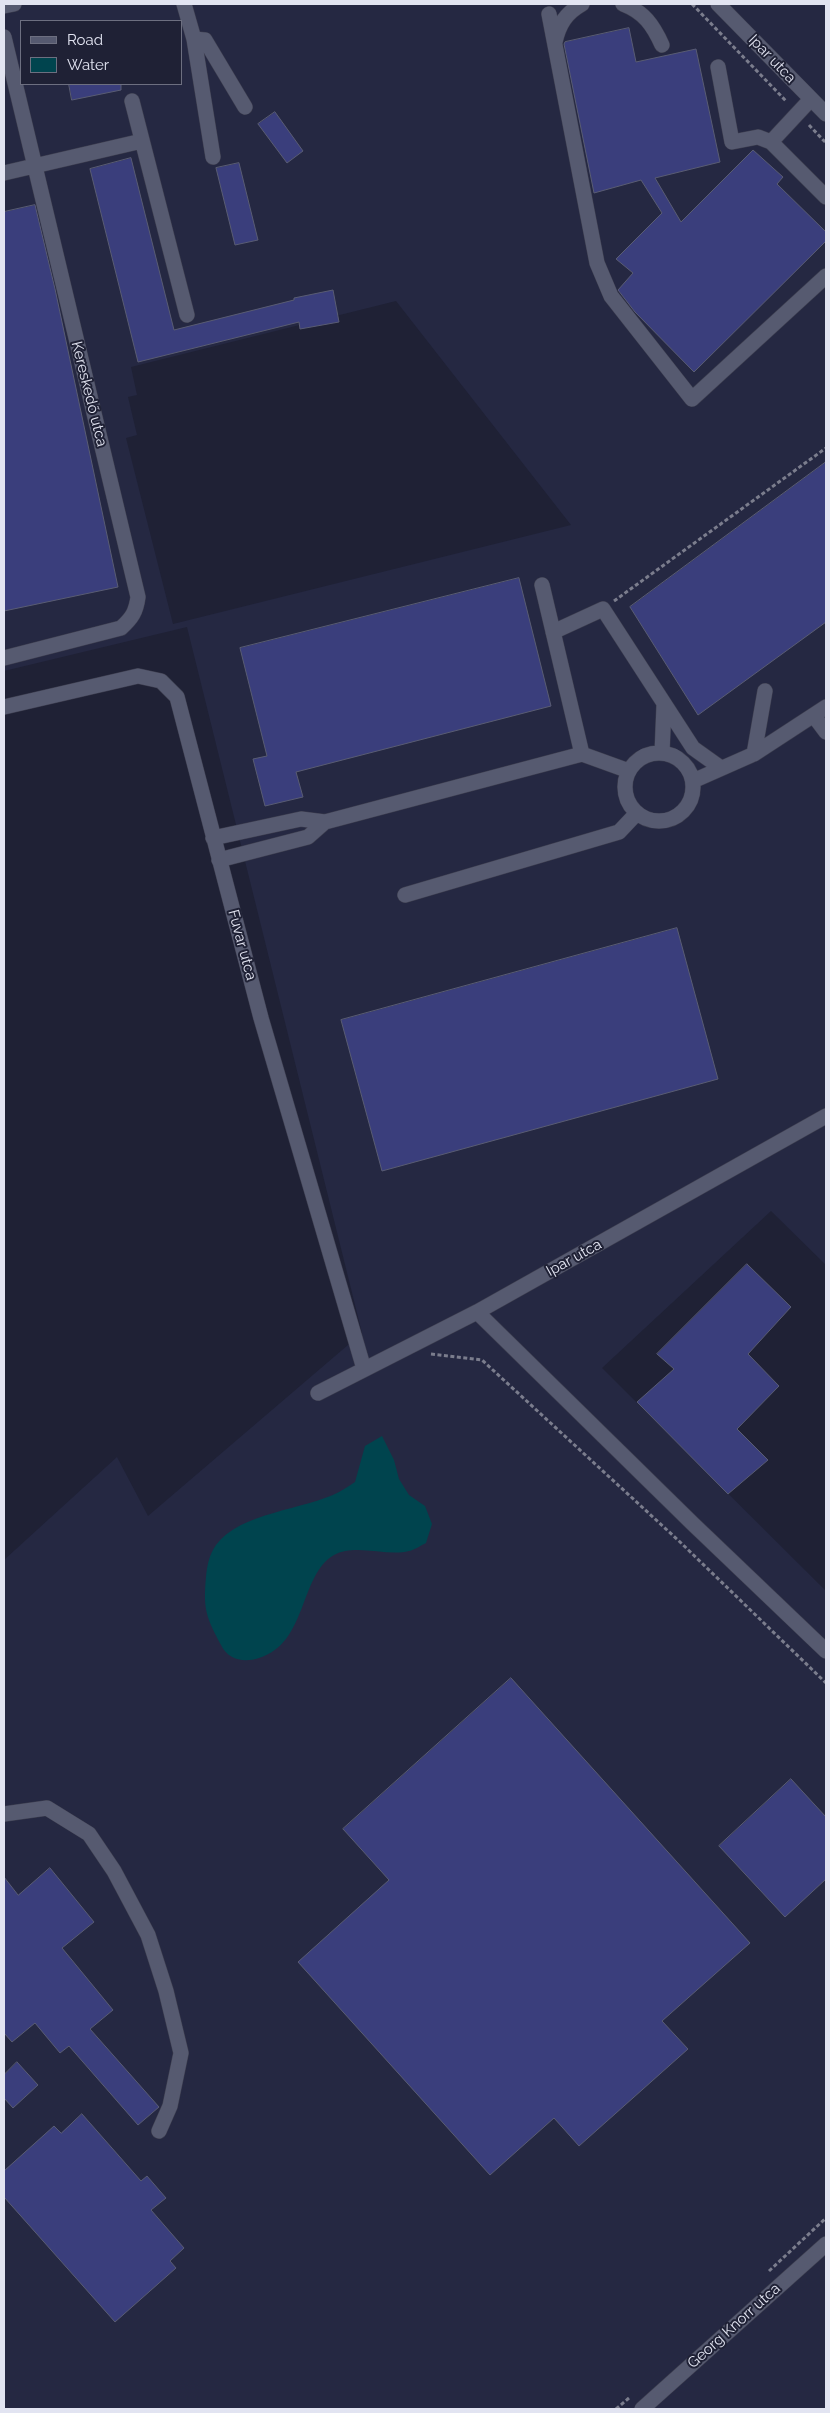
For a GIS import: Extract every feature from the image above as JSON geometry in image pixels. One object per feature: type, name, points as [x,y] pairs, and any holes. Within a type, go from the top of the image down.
[{"type":"street","points":[[4,6],[14,4]]},
{"type":"street","points":[[184,4],[194,39],[213,157]]},
{"type":"street","points":[[554,43],[558,28],[565,17],[582,4]]},
{"type":"street","name":"Ipar utca","points":[[718,4],[826,114]]},
{"type":"street","points":[[634,6],[654,28],[662,45]]},
{"type":"street","points":[[549,14],[597,263],[610,296],[692,399],[826,276]]},
{"type":"street","name":"Kereskedő utca","points":[[4,37],[138,597],[137,610],[132,618],[121,628],[4,658]]},
{"type":"street","points":[[194,39],[205,40],[245,107]]},
{"type":"street","points":[[718,67],[732,142],[758,137],[771,142],[826,197]]},
{"type":"street","points":[[771,142],[811,99]]},
{"type":"street","points":[[132,101],[187,315]]},
{"type":"street","points":[[4,173],[142,141]]},
{"type":"street","points":[[542,585],[582,754]]},
{"type":"street","points":[[553,632],[603,609],[664,705],[694,748],[721,768]]},
{"type":"street","name":"Fuvar utca","points":[[4,707],[138,676],[161,682],[177,697],[261,1018],[364,1369]]},
{"type":"street","points":[[754,754],[765,691]]},
{"type":"street","points":[[662,753],[664,705]]},
{"type":"street","points":[[693,781],[754,754],[820,712],[826,732]]},
{"type":"street","points":[[662,753],[683,762],[690,771],[693,781],[692,798],[687,808],[669,820],[658,822],[647,819],[637,813],[630,804],[626,794],[625,782],[629,771],[640,758],[662,753]]},
{"type":"street","points":[[213,838],[301,819],[325,822],[582,754],[629,771]]},
{"type":"street","points":[[405,895],[618,832],[637,813]]},
{"type":"street","points":[[219,860],[308,837],[325,822]]},
{"type":"street","name":"Ipar utca","points":[[318,1393],[477,1312],[826,1116]]},
{"type":"street","points":[[477,1312],[692,1523],[826,1651]]},
{"type":"street","points":[[4,1814],[47,1808],[90,1834],[114,1871],[148,1935],[166,1991],[181,2053],[170,2106],[159,2131]]},
{"type":"street","name":"Georg Knorr utca","points":[[642,2409],[826,2244]]},
{"type":"path","points":[[692,4],[826,142]]},
{"type":"path","points":[[603,609],[826,448]]},
{"type":"path","points":[[428,1354],[482,1360],[679,1541],[826,1683]]},
{"type":"shaded area","points":[[4,4],[826,4],[826,1265],[771,1211],[602,1368],[826,1591],[826,2409],[4,2409],[4,1560],[117,1457],[148,1516],[362,1333],[187,627],[4,671]],"holes":[[[396,301],[571,525],[173,624],[126,438],[137,435],[128,397],[137,395],[131,367]]]},
{"type":"water","points":[[382,1436],[394,1460],[399,1479],[409,1495],[425,1506],[432,1524],[426,1543],[411,1550],[400,1552],[352,1550],[334,1555],[314,1577],[295,1624],[275,1650],[259,1658],[248,1660],[232,1657],[221,1645],[209,1620],[205,1605],[207,1569],[216,1545],[227,1534],[256,1518],[325,1498],[355,1482],[365,1446]]},
{"type":"building","points":[[629,28],[636,62],[696,49],[720,162],[655,178],[681,222],[753,150],[783,177],[777,184],[826,232],[826,241],[694,372],[635,312],[618,290],[633,273],[616,259],[662,213],[641,180],[594,193],[564,44],[565,42]]},
{"type":"building","points":[[69,85],[121,85],[121,90],[72,100]]},
{"type":"building","points":[[275,112],[303,151],[287,163],[258,124]]},
{"type":"building","points":[[131,158],[174,330],[294,300],[294,298],[333,290],[339,322],[300,329],[299,322],[138,362],[90,169]]},
{"type":"building","points":[[239,163],[258,240],[235,245],[216,168]]},
{"type":"building","points":[[35,205],[55,289],[118,587],[4,611],[4,212]]},
{"type":"building","points":[[826,462],[826,622],[698,715],[630,607]]},
{"type":"building","points":[[519,578],[551,706],[296,772],[303,797],[265,806],[253,759],[267,756],[240,648]]},
{"type":"building","points":[[677,928],[718,1079],[382,1171],[341,1020]]},
{"type":"building","points":[[747,1264],[791,1307],[748,1354],[779,1386],[737,1429],[768,1460],[728,1494],[637,1402],[674,1369],[657,1354]]},
{"type":"building","points":[[511,1678],[750,1943],[662,2021],[688,2049],[579,2146],[554,2118],[490,2175],[298,1962],[389,1880],[343,1829]]},
{"type":"building","points":[[791,1779],[826,1817],[826,1879],[785,1917],[719,1846]]},
{"type":"building","points":[[50,1868],[94,1922],[62,1948],[113,2010],[90,2029],[159,2107],[138,2125],[69,2046],[60,2053],[35,2023],[12,2042],[4,2033],[4,1877],[18,1895]]},
{"type":"building","points":[[17,2062],[38,2085],[13,2108],[4,2098],[4,2075]]},
{"type":"building","points":[[82,2114],[141,2181],[147,2176],[166,2198],[151,2210],[184,2248],[170,2261],[176,2268],[115,2322],[4,2197],[4,2171],[54,2126],[61,2133]]}]
